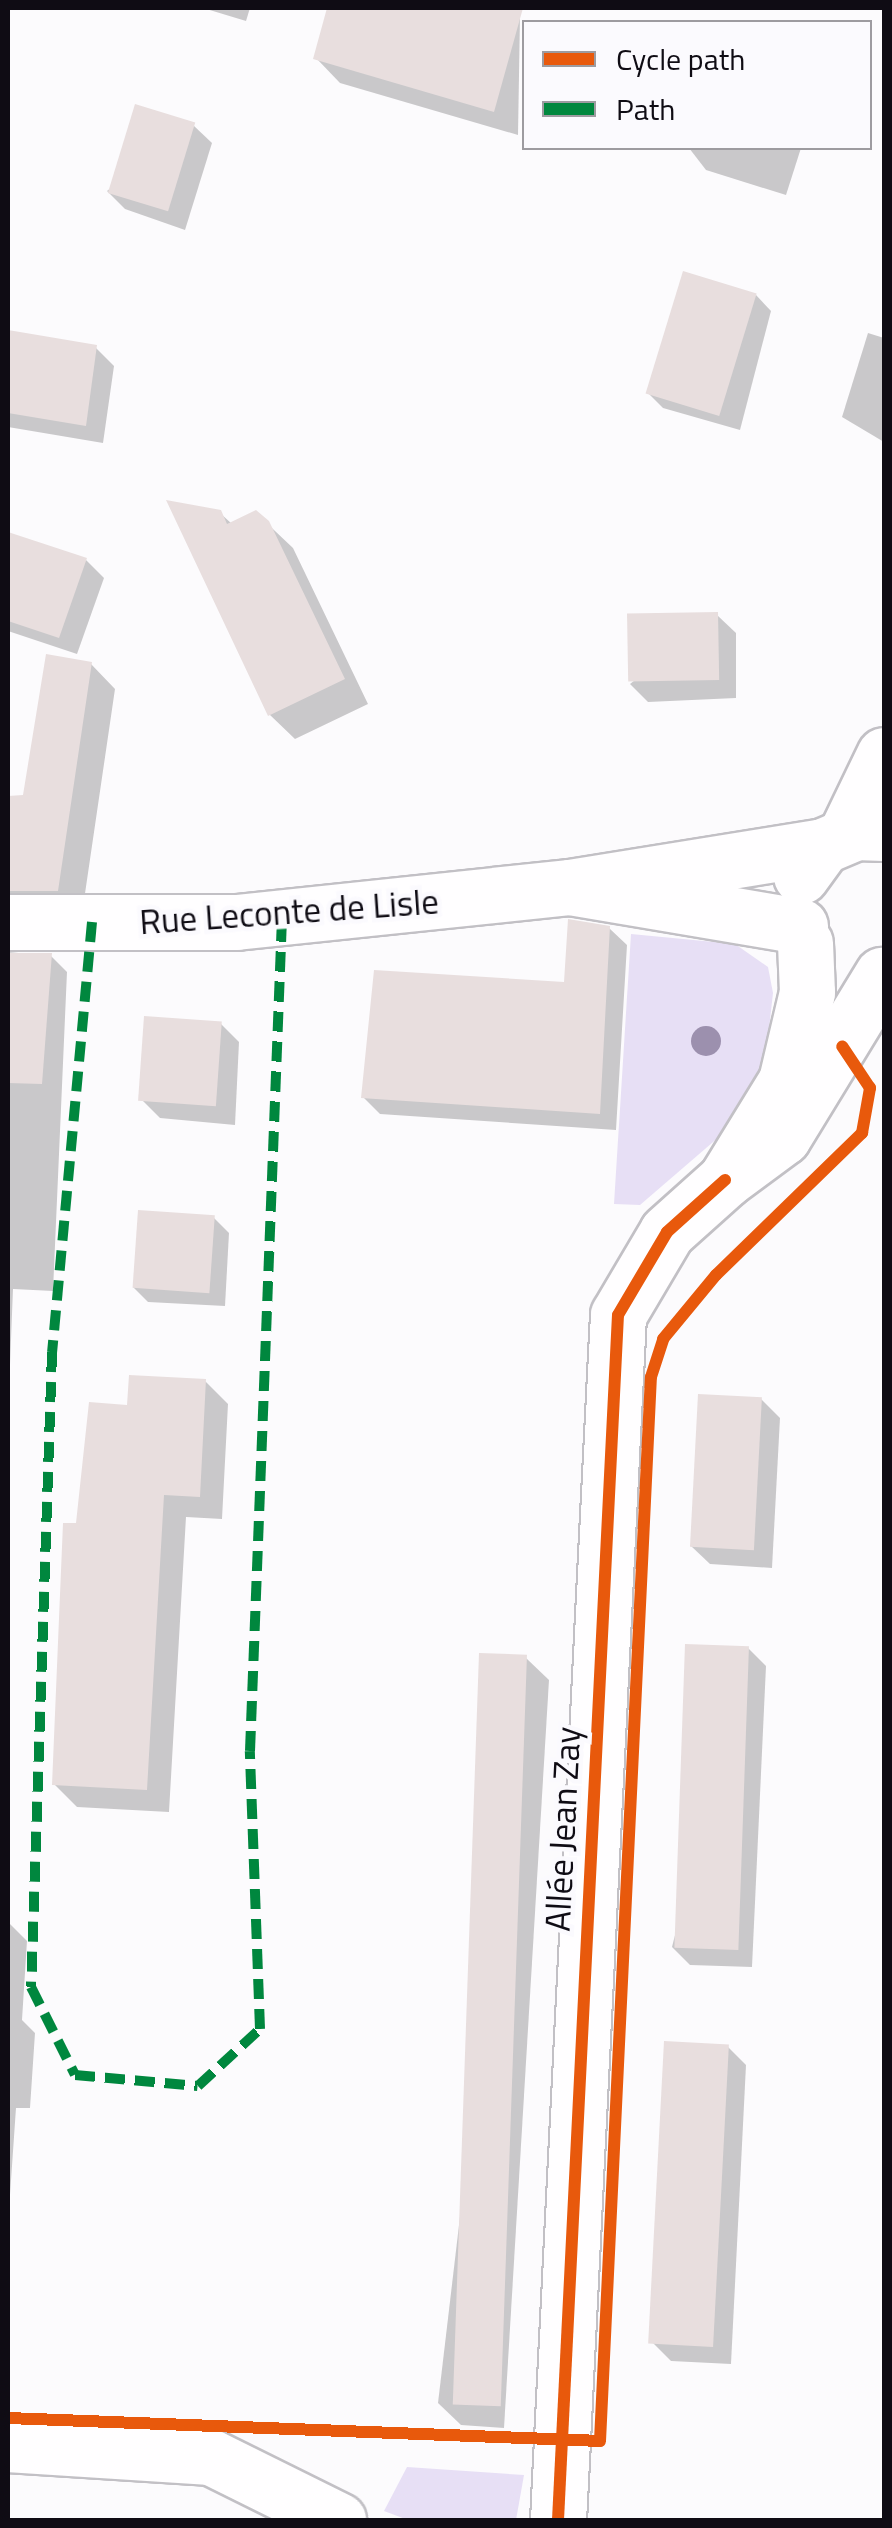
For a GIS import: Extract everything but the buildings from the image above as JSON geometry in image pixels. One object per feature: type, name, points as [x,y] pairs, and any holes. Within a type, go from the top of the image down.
[{"type":"street","name":"Allée Jean Zay","points":[[725,1180],[786,1081],[807,992],[801,874],[851,839],[884,755]]},
{"type":"street","name":"Rue Leconte de Lisle","points":[[8,922],[236,922],[570,887],[851,839]]},
{"type":"street","name":"Rue Leconte de Lisle","points":[[570,887],[802,934]]},
{"type":"street","points":[[802,934],[830,968],[883,975]]},
{"type":"street","name":"Allée Jean Zay","points":[[558,2520],[618,1315],[667,1232],[725,1180],[782,1137],[883,975]]},
{"type":"street","points":[[8,2444],[210,2457],[338,2520]]},
{"type":"shaded area","points":[[631,934],[735,944],[768,967],[773,993],[764,1073],[734,1124],[640,1205],[614,1204]]},
{"type":"shaded area","points":[[407,2467],[524,2475],[516,2520],[408,2520],[384,2511]]},
{"type":"marked path","points":[[92,922],[52,1352],[31,1987],[75,2075],[198,2086],[260,2029],[250,1751],[282,918]]},
{"type":"cycle path","points":[[8,2418],[600,2441],[651,1377],[663,1339],[716,1275],[862,1133],[870,1088],[842,1046]]},
{"type":"cycle path","points":[[558,2520],[618,1315],[667,1232],[725,1180]]}]
